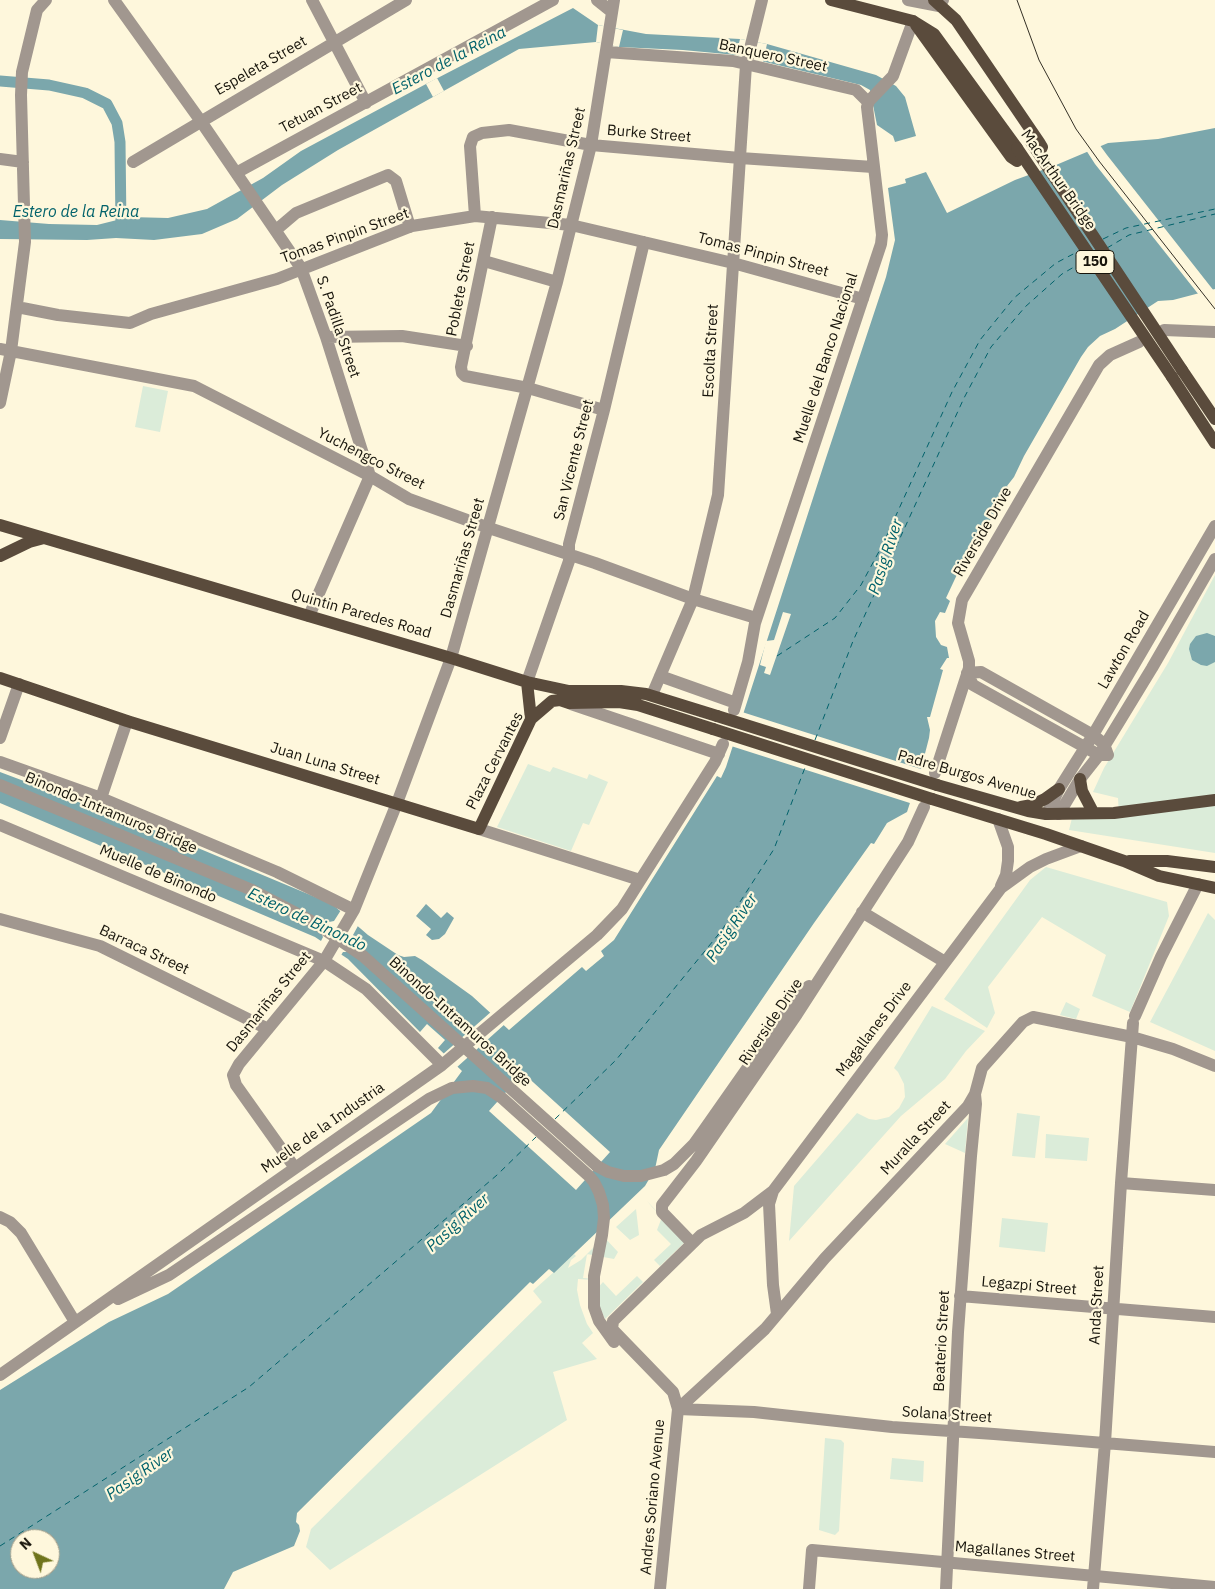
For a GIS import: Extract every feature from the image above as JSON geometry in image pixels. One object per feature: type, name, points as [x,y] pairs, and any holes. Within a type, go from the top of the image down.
[{"type":"main road","name":"150","points":[[830,0],[913,21]]},
{"type":"main road","name":"MacArthur Bridge","points":[[939,2],[1036,146],[1177,373],[1215,443]]},
{"type":"main road","name":"MacArthur Bridge","points":[[913,21],[934,34],[1177,373],[1215,419]]},
{"type":"main road","points":[[913,21],[1011,157],[1017,161]]},
{"type":"main road","name":"Quintin Paredes Road","points":[[0,525],[527,682],[568,691],[621,691],[652,695],[717,716]]},
{"type":"main road","points":[[0,556],[29,542],[44,538]]},
{"type":"main road","name":"Juan Luna Street","points":[[0,678],[126,721],[479,829]]},
{"type":"main road","points":[[527,682],[531,719]]},
{"type":"main road","name":"Plaza Cervantes","points":[[479,829],[531,719],[552,701],[560,700],[569,703]]},
{"type":"main road","name":"Padre Burgos Avenue","points":[[569,703],[618,702],[633,704],[713,729],[928,803],[998,819],[1081,846],[1124,861],[1158,876],[1215,888]]},
{"type":"main road","name":"Padre Burgos Avenue","points":[[717,716],[936,779],[1016,808],[1053,814],[1114,812],[1215,800]]},
{"type":"main road","points":[[1080,779],[1082,791],[1094,812]]},
{"type":"main road","points":[[1016,808],[1039,802],[1059,789]]},
{"type":"main road","name":"Padre Burgos Avenue","points":[[1124,861],[1168,861],[1215,867]]},
{"type":"street","points":[[0,403],[5,350],[17,307],[25,242],[22,72],[37,10],[46,0]]},
{"type":"street","name":"S. Padilla Street","points":[[114,0],[200,120],[301,268],[326,337],[370,476]]},
{"type":"street","points":[[312,0],[366,103]]},
{"type":"street","name":"Espeleta Street","points":[[133,162],[200,120],[406,0]]},
{"type":"street","name":"Tetuan Street","points":[[236,173],[553,0]]},
{"type":"street","name":"Dasmariñas Street","points":[[295,1168],[236,1085],[233,1075],[326,957],[352,914],[397,803],[451,658],[557,282],[591,145],[613,6],[597,0]]},
{"type":"street","name":"Escolta Street","points":[[652,695],[693,599],[718,495],[747,61],[762,0]]},
{"type":"street","points":[[908,0],[939,2]]},
{"type":"street","points":[[870,100],[893,76],[913,21]]},
{"type":"street","name":"Banquero Street","points":[[607,48],[747,61],[856,90],[870,100]]},
{"type":"street","name":"Muelle del Banco Nacional","points":[[660,676],[735,707],[748,662],[756,618],[882,239],[867,111],[870,100]]},
{"type":"street","name":"Burke Street","points":[[475,216],[470,146],[473,137],[482,133],[509,130],[591,145],[874,167]]},
{"type":"street","points":[[0,159],[23,162]]},
{"type":"street","points":[[276,230],[296,213],[388,175],[396,181],[410,227]]},
{"type":"street","name":"Tomas Pinpin Street","points":[[17,307],[58,315],[130,323],[151,314],[277,279],[301,268],[316,264],[410,227],[475,216],[572,225],[733,263],[863,299]]},
{"type":"street","name":"Poblete Street","points":[[492,217],[467,346],[461,367],[462,372],[466,376],[528,388]]},
{"type":"street","name":"San Vicente Street","points":[[527,682],[567,566],[570,544],[644,242]]},
{"type":"street","points":[[484,261],[557,282]]},
{"type":"street","points":[[1164,330],[1215,332]]},
{"type":"street","points":[[326,337],[402,336],[467,346]]},
{"type":"street","name":"Riverside Drive","points":[[936,779],[967,674],[969,661],[958,623],[962,600],[1099,365],[1110,355],[1139,342]]},
{"type":"street","name":"Yuchengco Street","points":[[5,350],[194,386],[370,476],[409,499],[693,599],[756,618]]},
{"type":"street","points":[[528,388],[604,410]]},
{"type":"street","points":[[309,616],[370,476]]},
{"type":"street","name":"Lawton Road","points":[[1053,814],[1059,789],[1086,747],[1215,526]]},
{"type":"street","points":[[1053,814],[1102,750],[1215,559]]},
{"type":"street","points":[[981,672],[1093,735],[1102,750],[1086,747],[973,686],[967,674],[981,672]]},
{"type":"street","points":[[0,738],[19,684]]},
{"type":"street","points":[[569,703],[721,749],[640,880]]},
{"type":"street","points":[[101,798],[126,721]]},
{"type":"street","points":[[0,762],[101,798],[277,872],[352,914]]},
{"type":"street","name":"Binondo-Intramuros Bridge","points":[[0,785],[252,890],[315,923],[363,956],[597,1166],[608,1172],[624,1176],[641,1176],[664,1170],[674,1164],[694,1144],[798,996],[820,977]]},
{"type":"street","name":"Riverside Drive","points":[[692,1243],[662,1212],[662,1204],[696,1161],[820,977],[908,842],[928,803]]},
{"type":"street","name":"Magallanes Drive","points":[[678,1409],[674,1392],[612,1329],[612,1324],[618,1315],[692,1243],[704,1234],[744,1213],[773,1190],[1001,888],[1006,875],[1008,847],[998,819]]},
{"type":"street","name":"Muelle de Binondo","points":[[0,825],[326,957],[366,989],[446,1061]]},
{"type":"street","name":"Juan Luna Street","points":[[479,829],[640,880]]},
{"type":"street","name":"Magallanes Drive","points":[[1001,888],[1030,867],[1081,846]]},
{"type":"street","name":"Muelle de la Industria","points":[[0,1375],[446,1061],[597,936],[622,909],[640,880]]},
{"type":"street","name":"Anda Street","points":[[1093,1589],[1134,1019],[1161,957],[1198,884]]},
{"type":"street","points":[[862,912],[945,962]]},
{"type":"street","name":"Barraca Street","points":[[1,918],[100,946],[268,1029]]},
{"type":"street","name":"Muralla Street","points":[[678,1409],[764,1329],[825,1258],[968,1106],[975,1094],[982,1068],[1016,1028],[1027,1019],[1044,1019],[1132,1036],[1173,1049],[1215,1066]]},
{"type":"street","name":"Binondo-Intramuros Bridge","points":[[86,1314],[168,1275],[429,1099],[452,1088],[463,1086],[481,1087],[492,1090],[502,1098],[594,1182],[601,1198],[604,1218],[593,1285],[596,1314],[611,1339],[678,1409]]},
{"type":"street","name":"Beaterio Street","points":[[946,1589],[960,1296],[970,1156],[976,1104],[975,1094]]},
{"type":"street","points":[[1121,1183],[1215,1190]]},
{"type":"street","name":"Magallanes Drive","points":[[773,1190],[769,1204],[773,1285],[777,1314]]},
{"type":"street","points":[[0,1217],[10,1222],[21,1233],[75,1322]]},
{"type":"street","name":"Legazpi Street","points":[[960,1296],[1215,1318]]},
{"type":"street","name":"Solana Street","points":[[678,1409],[754,1412],[874,1426],[1215,1452]]},
{"type":"street","name":"Andres Soriano Avenue","points":[[660,1589],[678,1409]]},
{"type":"street","name":"Magallanes Street","points":[[809,1589],[812,1550],[1215,1587]]},
{"type":"green space","points":[[143,386],[168,391],[160,432],[135,427]]},
{"type":"green space","points":[[1215,575],[1215,853],[1069,830],[1072,818],[1119,815],[1118,798],[1093,792],[1104,768],[1168,663]]},
{"type":"green space","points":[[528,764],[550,772],[553,767],[587,779],[589,774],[608,782],[589,825],[583,823],[571,851],[497,827]]},
{"type":"green space","points":[[1046,867],[1167,902],[1169,916],[1130,1012],[1092,996],[1106,955],[1042,917],[988,987],[995,1013],[987,1028],[944,999],[1030,880]]},
{"type":"green space","points":[[1208,913],[1215,920],[1215,1051],[1150,1022]]},
{"type":"green space","points":[[1066,1002],[1080,1009],[1076,1019],[1060,1015]]},
{"type":"green space","points":[[932,1006],[985,1031],[966,1051],[945,1079],[901,1116],[789,1241],[794,1186],[857,1113],[876,1120],[889,1117],[899,1108],[905,1097],[904,1084],[894,1068]]},
{"type":"green space","points":[[1017,1113],[1040,1116],[1035,1158],[1012,1156]]},
{"type":"green space","points":[[968,1118],[965,1153],[945,1144]]},
{"type":"green space","points":[[1046,1134],[1089,1138],[1087,1161],[1045,1158]]},
{"type":"green space","points":[[636,1209],[639,1235],[630,1240],[616,1227]]},
{"type":"green space","points":[[662,1217],[686,1241],[660,1266],[654,1260],[671,1244],[657,1230]]},
{"type":"green space","points":[[1002,1218],[1048,1223],[1045,1252],[999,1247]]},
{"type":"green space","points":[[604,1237],[618,1252],[614,1259],[587,1254]]},
{"type":"green space","points":[[574,1254],[576,1256],[571,1260],[568,1268],[587,1254],[583,1278],[596,1279],[596,1290],[603,1282],[616,1296],[637,1276],[643,1282],[605,1319],[598,1304],[595,1290],[595,1280],[578,1279],[577,1290],[580,1305],[587,1324],[593,1333],[582,1343],[597,1359],[553,1372],[567,1420],[330,1570],[306,1547],[311,1529],[542,1302],[533,1291]]},
{"type":"green space","points":[[825,1438],[841,1440],[844,1443],[839,1531],[835,1535],[819,1530]]},
{"type":"green space","points":[[892,1458],[924,1461],[923,1482],[890,1479]]},
{"type":"water","points":[[573,8],[598,25],[646,34],[740,39],[767,44],[876,75],[896,86],[905,97],[916,136],[895,142],[893,136],[877,125],[870,90],[861,85],[736,55],[619,47],[596,42],[519,49],[338,150],[282,185],[237,219],[202,234],[154,240],[116,238],[87,240],[0,239],[0,220],[97,225],[129,217],[168,218],[207,209],[263,178],[301,151]]},
{"type":"water","points":[[1215,128],[1215,289],[1173,300],[1158,301],[1115,329],[1100,336],[1088,347],[1081,357],[1024,456],[1014,477],[1007,486],[1009,488],[963,567],[961,566],[946,598],[950,601],[945,613],[940,612],[935,621],[936,637],[941,645],[947,647],[949,658],[947,658],[940,669],[943,670],[930,717],[927,717],[930,730],[929,738],[907,812],[887,823],[874,844],[871,843],[814,923],[659,1150],[655,1169],[645,1186],[554,1273],[549,1269],[533,1284],[530,1282],[297,1513],[296,1522],[299,1525],[300,1531],[294,1546],[233,1572],[224,1589],[0,1589],[0,1390],[109,1322],[168,1294],[431,1113],[462,1071],[438,1048],[445,1040],[427,1024],[420,1032],[348,959],[315,937],[0,803],[0,772],[162,833],[332,904],[368,935],[398,955],[404,957],[415,956],[422,960],[472,996],[509,1030],[582,967],[586,971],[604,956],[601,951],[614,940],[717,776],[721,778],[726,767],[886,277],[895,240],[888,188],[906,183],[905,179],[926,172],[947,213],[1015,180],[1108,143],[1158,139]]},
{"type":"water","points":[[1207,633],[1215,636],[1215,662],[1207,666],[1192,660],[1189,649],[1196,636]]},
{"type":"water","points":[[426,904],[441,918],[447,912],[454,918],[445,934],[439,939],[432,940],[426,935],[431,929],[416,916]]},
{"type":"pier","points":[[598,25],[623,30],[619,47],[596,42]]},
{"type":"pier","points":[[740,39],[767,44],[763,62],[736,55]]},
{"type":"pier","points":[[437,78],[444,91],[433,97],[426,84]]},
{"type":"pier","points":[[1099,144],[1214,291],[1199,295],[1095,164],[1086,150]]},
{"type":"pier","points":[[783,612],[791,614],[770,675],[764,673],[766,667],[760,665],[766,641],[774,640]]},
{"type":"pier","points":[[742,712],[924,770],[913,804],[731,746]]},
{"type":"pier","points":[[341,910],[359,924],[353,935],[356,940],[355,946],[343,952],[340,957],[320,943],[323,937],[324,923],[334,921]]},
{"type":"pier","points":[[492,1011],[505,1024],[456,1068],[442,1055]]},
{"type":"pier","points":[[523,1073],[610,1152],[576,1190],[489,1111]]},
{"type":"waterway","name":"Estero de la Reina","points":[[0,81],[49,85],[85,93],[107,104],[117,123],[120,142],[121,227]]},
{"type":"ferry route","points":[[1103,239],[1126,228],[1215,209]]},
{"type":"ferry route","points":[[1107,248],[1129,235],[1215,214]]},
{"type":"ferry route","points":[[777,656],[835,618],[861,585],[883,544],[952,392],[980,340],[1014,298],[1056,263],[1079,251]]},
{"type":"ferry route","points":[[815,740],[853,641],[964,398],[991,347],[1025,307],[1062,274],[1086,260]]},
{"type":"ferry route","points":[[555,1119],[616,1060],[722,930],[774,849],[806,765]]},
{"type":"ferry route","points":[[0,1546],[249,1387],[497,1175],[536,1137]]},
{"type":"tram line","points":[[1017,0],[1039,60],[1076,129],[1215,309]]},
{"type":"water label","name":"Pasig River","points":[[886,557]]},
{"type":"water label","name":"Estero de Binondo","points":[[307,920]]},
{"type":"water label","name":"Pasig River","points":[[732,928]]},
{"type":"water label","name":"Pasig River","points":[[458,1223]]},
{"type":"water label","name":"Pasig River","points":[[140,1474]]}]
